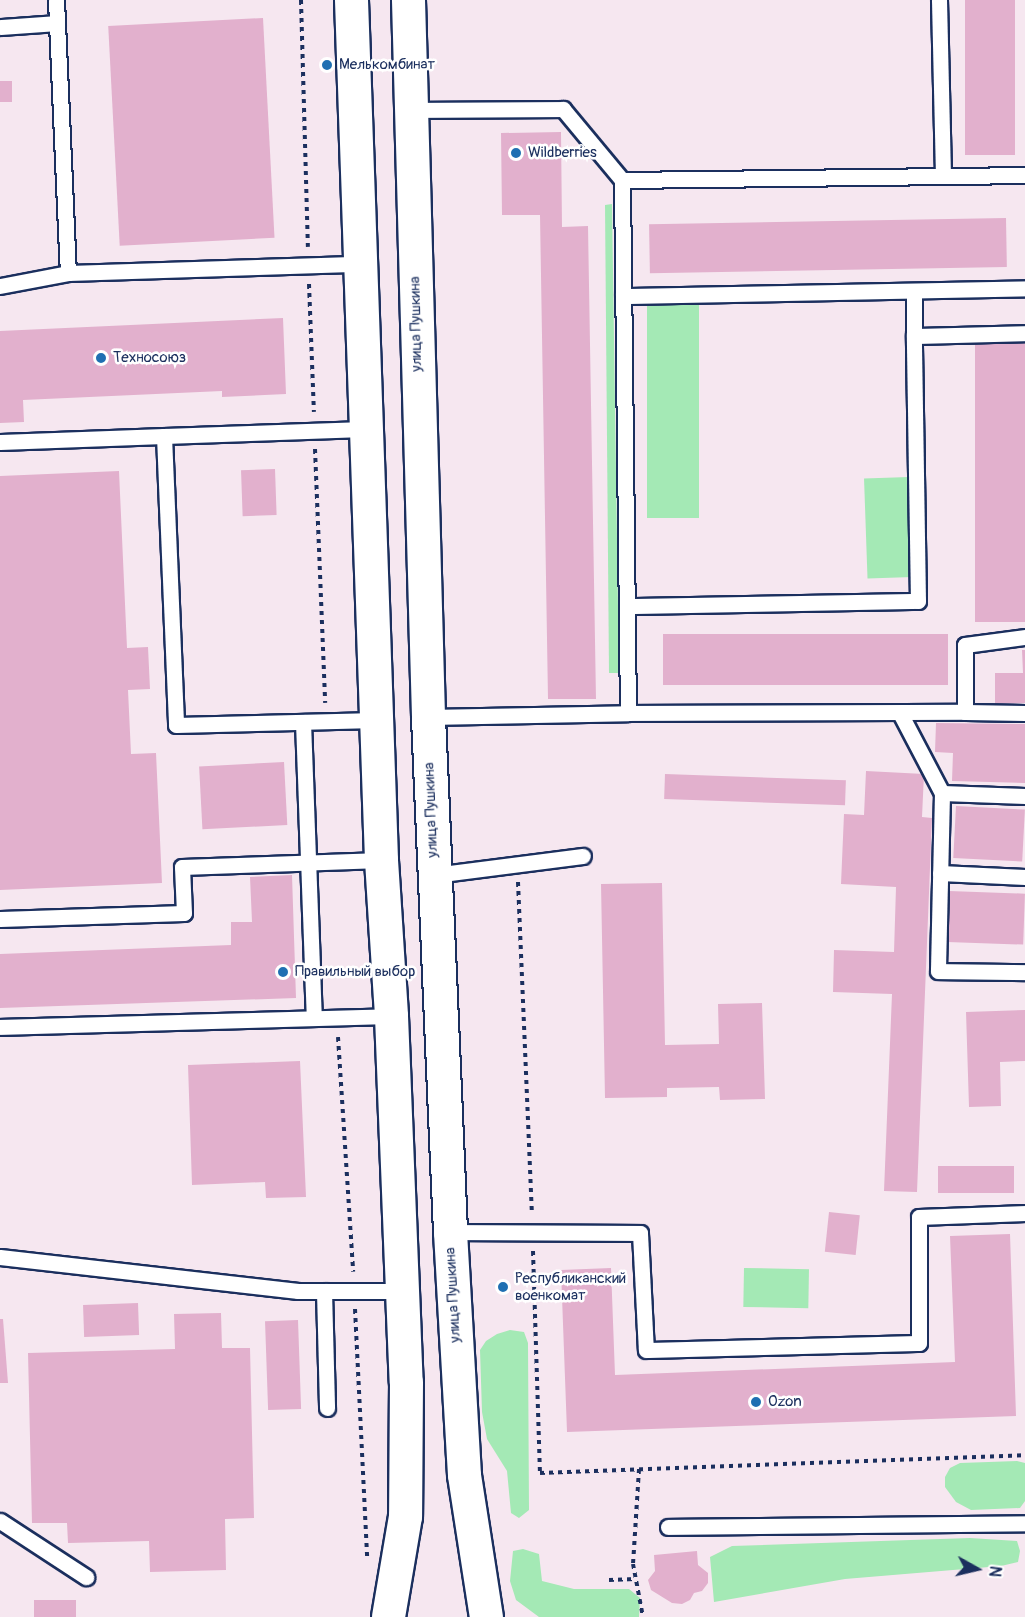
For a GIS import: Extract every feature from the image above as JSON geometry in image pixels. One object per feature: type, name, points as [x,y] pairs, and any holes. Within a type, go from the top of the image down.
[{"type":"main road","points":[[351,0],[364,429],[381,860],[404,1291],[407,1478],[401,1547],[388,1617]]},
{"type":"main road","name":"улица Пушкина","points":[[408,0],[428,717],[450,1232],[464,1475],[486,1617]]},
{"type":"lane","points":[[56,0],[68,273]]},
{"type":"lane","points":[[939,0],[943,176]]},
{"type":"lane","points":[[0,27],[57,23]]},
{"type":"lane","points":[[412,110],[563,109],[622,180],[628,713]]},
{"type":"lane","points":[[622,180],[1025,175]]},
{"type":"lane","points":[[0,286],[68,273],[360,264]]},
{"type":"lane","points":[[623,296],[1025,288]]},
{"type":"lane","points":[[628,606],[918,601],[914,291]]},
{"type":"lane","points":[[914,336],[1025,333]]},
{"type":"lane","points":[[0,442],[364,429]]},
{"type":"lane","points":[[164,436],[176,725],[376,720]]},
{"type":"lane","points":[[965,712],[965,645],[1025,638]]},
{"type":"lane","points":[[900,712],[942,793],[938,971],[1025,972]]},
{"type":"lane","points":[[428,717],[628,713],[1025,713]]},
{"type":"lane","points":[[303,722],[314,1017]]},
{"type":"lane","points":[[942,793],[1025,796]]},
{"type":"lane","points":[[434,875],[583,856]]},
{"type":"lane","points":[[0,919],[184,913],[182,867],[381,860]]},
{"type":"lane","points":[[940,873],[1025,877]]},
{"type":"lane","points":[[0,1028],[391,1016]]},
{"type":"lane","points":[[450,1232],[640,1233],[645,1350],[919,1343],[919,1217],[1025,1213]]},
{"type":"lane","points":[[0,1257],[298,1291],[404,1291]]},
{"type":"lane","points":[[324,1291],[327,1408]]},
{"type":"lane","points":[[0,1521],[86,1577]]},
{"type":"lane","points":[[668,1527],[1025,1522]]},
{"type":"path","points":[[301,0],[308,265],[325,722]]},
{"type":"path","points":[[517,863],[540,1473],[1025,1455]]},
{"type":"path","points":[[337,1017],[354,1292],[367,1566]]},
{"type":"path","points":[[639,1469],[633,1564],[643,1617]]},
{"type":"path","points":[[609,1580],[636,1579]]},
{"type":"green space","points":[[612,204],[619,673],[609,673],[605,205]]},
{"type":"green space","points":[[647,302],[699,302],[699,518],[647,518]]},
{"type":"green space","points":[[909,477],[912,577],[868,579],[864,479]]},
{"type":"green space","points":[[744,1268],[809,1269],[808,1308],[743,1307]]},
{"type":"green space","points":[[510,1330],[524,1332],[528,1343],[529,1510],[519,1518],[511,1513],[507,1471],[487,1439],[482,1412],[480,1350],[486,1341]]},
{"type":"green space","points":[[1017,1461],[1025,1463],[1025,1501],[1020,1508],[971,1510],[956,1502],[945,1487],[945,1477],[950,1468],[960,1463]]},
{"type":"green space","points":[[970,1538],[1017,1541],[1020,1551],[1018,1562],[1001,1566],[845,1579],[714,1602],[710,1557],[732,1546]]},
{"type":"green space","points":[[523,1549],[539,1554],[542,1581],[574,1589],[629,1589],[640,1598],[639,1617],[539,1617],[516,1600],[510,1581],[513,1551]]},
{"type":"building","points":[[965,0],[1015,0],[1015,155],[965,155]]},
{"type":"building","points":[[263,18],[275,238],[120,246],[108,26]]},
{"type":"building","points":[[0,81],[12,81],[12,102],[0,102]]},
{"type":"building","points":[[561,132],[562,227],[588,226],[596,699],[548,699],[540,215],[502,215],[501,133]]},
{"type":"building","points":[[1006,218],[1007,267],[650,273],[649,224]]},
{"type":"building","points":[[283,318],[286,394],[222,397],[222,391],[23,400],[24,422],[0,423],[0,331]]},
{"type":"building","points":[[975,343],[1025,343],[1025,622],[975,622]]},
{"type":"building","points":[[275,469],[277,515],[243,516],[241,470]]},
{"type":"building","points":[[119,471],[127,648],[148,647],[150,689],[128,690],[131,754],[156,753],[162,883],[0,890],[0,476]]},
{"type":"building","points":[[663,634],[948,634],[948,685],[663,685]]},
{"type":"building","points":[[1022,650],[1025,650],[1025,703],[995,704],[995,673],[1023,673]]},
{"type":"building","points":[[936,723],[1025,724],[1025,783],[952,781],[953,753],[935,752]]},
{"type":"building","points":[[284,762],[287,825],[202,829],[199,766]]},
{"type":"building","points":[[866,771],[924,774],[922,817],[932,818],[917,1192],[884,1191],[892,994],[833,992],[834,950],[894,952],[896,887],[841,884],[844,814],[864,815]]},
{"type":"building","points":[[665,774],[846,780],[845,805],[664,799]]},
{"type":"building","points":[[956,806],[1025,810],[1022,862],[953,858]]},
{"type":"building","points":[[292,875],[296,998],[0,1008],[0,954],[231,945],[231,922],[252,922],[250,877]]},
{"type":"building","points":[[662,883],[665,1045],[719,1044],[718,1004],[762,1003],[765,1099],[720,1100],[719,1087],[667,1088],[667,1097],[605,1098],[601,884]]},
{"type":"building","points":[[949,891],[1025,894],[1023,945],[947,942]]},
{"type":"building","points":[[1025,1010],[1025,1061],[1000,1062],[1001,1106],[969,1107],[966,1012]]},
{"type":"building","points":[[300,1061],[306,1197],[266,1198],[265,1182],[192,1185],[188,1065]]},
{"type":"building","points":[[938,1166],[1014,1166],[1014,1193],[938,1193]]},
{"type":"building","points":[[829,1212],[860,1215],[856,1255],[825,1252]]},
{"type":"building","points":[[1010,1234],[1016,1416],[567,1432],[561,1270],[611,1268],[615,1375],[955,1362],[950,1236]]},
{"type":"building","points":[[138,1303],[139,1335],[84,1337],[83,1305]]},
{"type":"building","points":[[221,1313],[222,1348],[250,1348],[254,1518],[225,1519],[226,1570],[150,1572],[149,1541],[68,1543],[67,1523],[32,1523],[28,1353],[175,1349],[174,1314]]},
{"type":"building","points":[[0,1319],[3,1319],[8,1383],[0,1383]]},
{"type":"building","points":[[298,1320],[301,1409],[268,1410],[265,1321]]},
{"type":"building","points":[[697,1551],[698,1565],[708,1573],[708,1583],[702,1591],[694,1593],[690,1600],[682,1604],[672,1603],[651,1590],[648,1580],[655,1571],[654,1555]]},
{"type":"building","points":[[34,1600],[76,1600],[76,1617],[34,1617]]},
{"type":"place","name":"Мелькомбинат","points":[[327,65]]},
{"type":"place","name":"Wildberries","points":[[516,153]]},
{"type":"place","name":"Техносоюз","points":[[101,358]]},
{"type":"place","name":"Правильный выбор","points":[[283,972]]},
{"type":"place","name":"Республиканский военкомат","points":[[503,1287]]},
{"type":"place","name":"Ozon","points":[[756,1402]]}]
